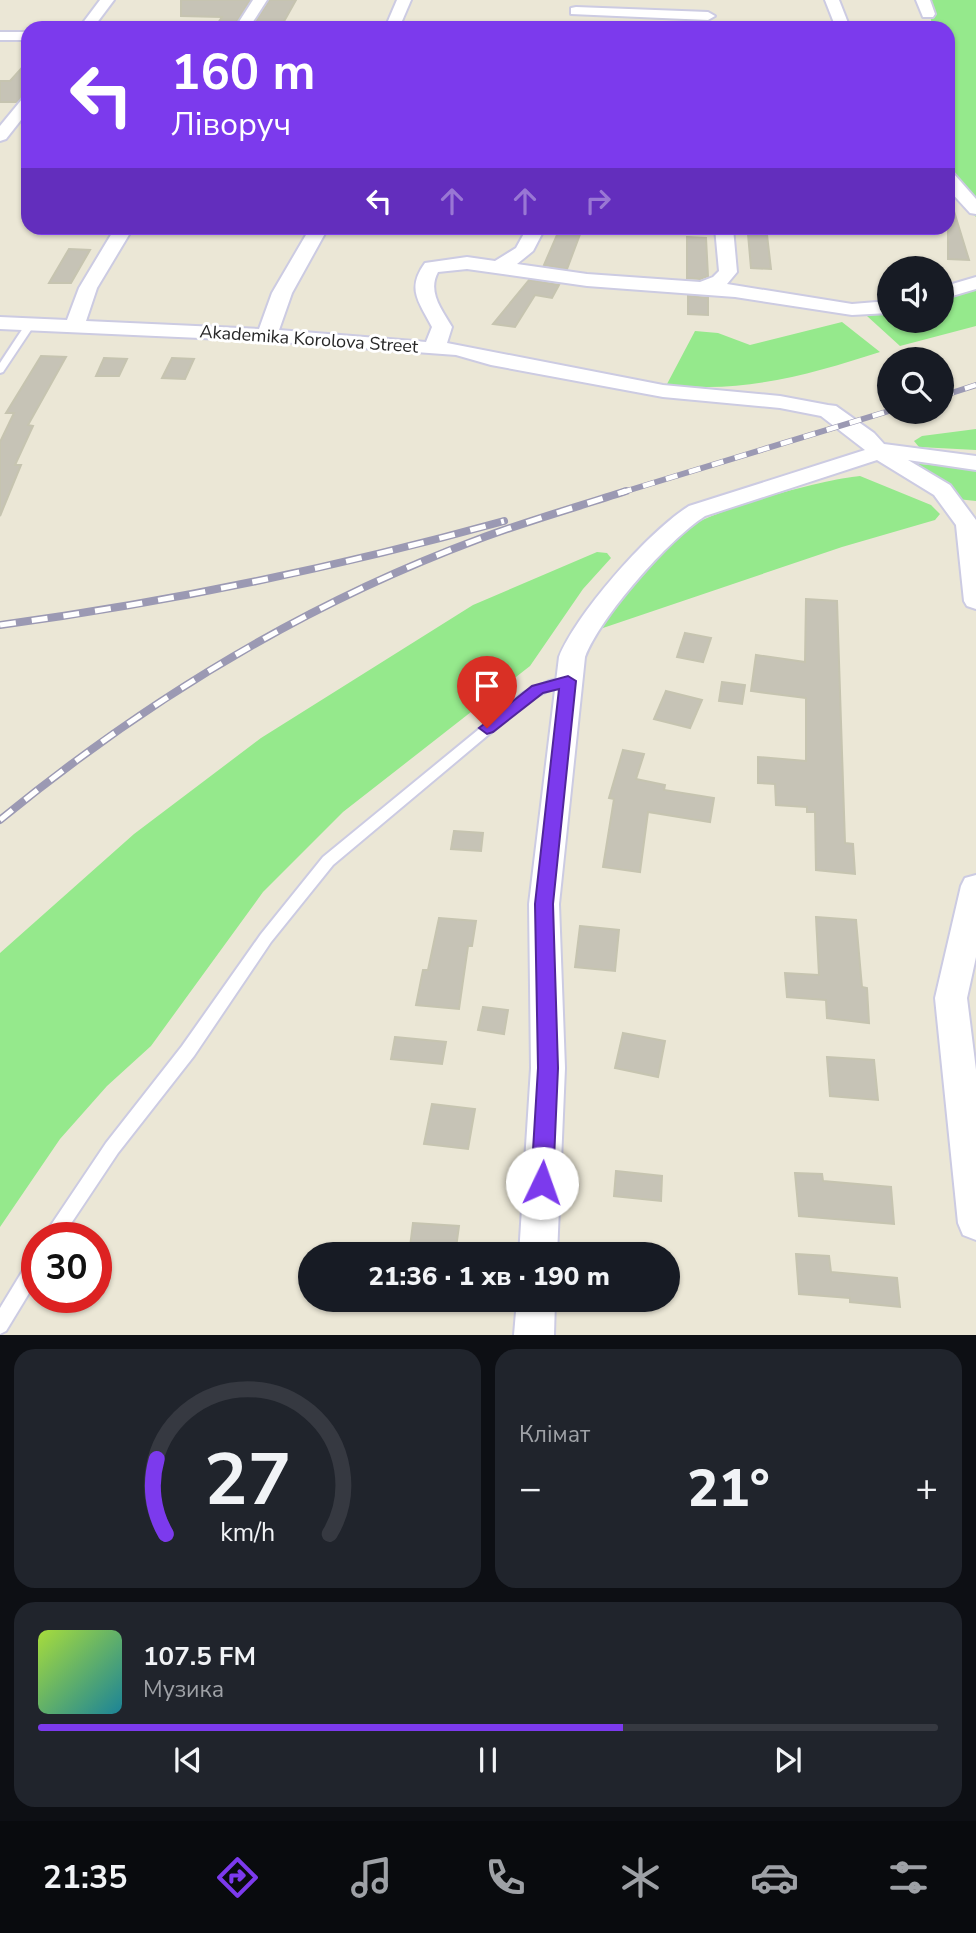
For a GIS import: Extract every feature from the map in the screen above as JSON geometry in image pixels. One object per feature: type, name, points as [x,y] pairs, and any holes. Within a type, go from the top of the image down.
[{"type":"street","points":[[91,21],[107,0]]},
{"type":"street","points":[[246,21],[260,0]]},
{"type":"street","points":[[395,21],[404,0]]},
{"type":"street","points":[[707,0],[708,21]]},
{"type":"street","points":[[832,0],[840,21]]},
{"type":"street","points":[[923,0],[928,14]]},
{"type":"street","points":[[577,5],[700,21]]},
{"type":"street","points":[[0,36],[21,36]]},
{"type":"street","points":[[0,136],[21,110]]},
{"type":"street","points":[[955,185],[976,208]]},
{"type":"street","points":[[75,326],[88,288],[120,235]]},
{"type":"street","points":[[267,335],[282,293],[315,235]]},
{"type":"street","points":[[499,267],[522,254],[534,235]]},
{"type":"street","points":[[702,288],[720,281],[728,272],[725,235]]},
{"type":"street","name":"Akademika Korolova Street","points":[[0,323],[267,335],[431,348],[438,341],[442,327],[422,287],[423,276],[432,267],[448,263],[499,267],[587,280],[702,288]]},
{"type":"street","points":[[954,289],[976,283]]},
{"type":"street","points":[[702,288],[741,291],[853,310],[877,309]]},
{"type":"street","points":[[431,348],[457,349],[491,359],[663,391],[806,406],[828,411],[942,490],[968,525],[976,601]]},
{"type":"street","points":[[539,1242],[548,1068],[544,904],[568,681],[578,642],[628,576],[676,525],[697,511],[877,447],[976,463]]},
{"type":"street","points":[[976,886],[951,998],[976,1223]]},
{"type":"street","points":[[534,1335],[535,1312]]},
{"type":"lane","points":[[0,370],[30,324]]},
{"type":"lane","points":[[62,1222],[112,1148],[188,1051],[266,939],[328,861],[527,696],[553,684],[568,681]]},
{"type":"lane","points":[[0,1325],[21,1290]]},
{"type":"green space","points":[[926,0],[976,0],[976,217],[963,203],[955,187],[955,21],[931,21]]},
{"type":"green space","points":[[976,285],[976,326],[954,332],[954,291]]},
{"type":"green space","points":[[877,313],[877,325],[867,316]]},
{"type":"green space","points":[[842,322],[877,350],[877,353],[802,375],[748,385],[694,387],[667,384],[695,331],[718,333],[750,345]]},
{"type":"green space","points":[[886,333],[949,333],[900,346]]},
{"type":"green space","points":[[976,429],[976,450],[919,447],[914,441],[922,436]]},
{"type":"green space","points":[[908,463],[976,469],[976,501],[957,499]]},
{"type":"green space","points":[[860,476],[931,505],[940,514],[935,520],[842,547],[600,629],[661,552],[685,530],[743,504]]},
{"type":"green space","points":[[597,552],[607,553],[611,558],[583,589],[530,666],[343,812],[263,892],[151,1046],[107,1086],[60,1139],[0,1227],[0,953],[134,834],[261,738],[473,605]]},
{"type":"building","points":[[181,0],[250,0],[237,21],[219,21],[222,17],[181,16]]},
{"type":"building","points":[[270,0],[296,0],[284,21],[256,21]]},
{"type":"building","points":[[21,69],[21,99],[16,102],[0,102],[0,81],[10,81]]},
{"type":"building","points":[[955,214],[969,260],[954,259],[954,256],[948,256],[948,235],[955,235]]},
{"type":"building","points":[[557,235],[580,235],[567,269],[544,265]]},
{"type":"building","points":[[748,235],[767,235],[771,269],[751,268]]},
{"type":"building","points":[[687,237],[706,238],[708,276],[700,279],[687,278]]},
{"type":"building","points":[[69,249],[90,250],[71,283],[49,283]]},
{"type":"building","points":[[529,280],[559,285],[552,298],[535,295],[515,327],[493,324]]},
{"type":"building","points":[[688,296],[708,298],[708,315],[688,314]]},
{"type":"building","points":[[41,356],[66,357],[28,425],[33,426],[15,465],[21,465],[0,516],[0,442],[14,413],[6,413]]},
{"type":"building","points":[[104,358],[127,359],[119,376],[96,376]]},
{"type":"building","points":[[172,358],[194,359],[185,379],[162,378]]},
{"type":"building","points":[[806,599],[837,601],[845,843],[853,844],[855,874],[816,870],[815,812],[807,812],[807,807],[776,805],[775,784],[758,783],[758,757],[806,761],[806,698],[751,691],[756,655],[805,662]]},
{"type":"building","points":[[685,633],[711,638],[703,662],[677,657]]},
{"type":"building","points":[[722,682],[745,685],[742,704],[719,701]]},
{"type":"building","points":[[666,691],[702,700],[690,728],[654,719]]},
{"type":"building","points":[[623,750],[644,754],[636,779],[665,785],[664,790],[714,798],[710,822],[648,812],[640,872],[603,867],[614,799],[609,798]]},
{"type":"building","points":[[454,831],[483,833],[481,851],[451,849]]},
{"type":"building","points":[[816,917],[856,920],[862,987],[867,988],[869,1023],[827,1018],[826,1000],[787,997],[785,973],[819,975]]},
{"type":"building","points":[[439,918],[476,921],[472,946],[468,946],[459,1009],[416,1005],[423,970],[428,970]]},
{"type":"building","points":[[580,926],[619,930],[615,971],[575,967]]},
{"type":"building","points":[[483,1007],[508,1010],[504,1034],[478,1030]]},
{"type":"building","points":[[623,1033],[665,1041],[658,1077],[615,1068]]},
{"type":"building","points":[[395,1037],[446,1042],[442,1064],[391,1059]]},
{"type":"building","points":[[827,1057],[874,1060],[878,1100],[830,1096]]},
{"type":"building","points":[[432,1104],[475,1109],[468,1149],[424,1144]]},
{"type":"building","points":[[616,1171],[662,1176],[661,1201],[614,1196]]},
{"type":"building","points":[[795,1173],[822,1174],[823,1181],[891,1187],[894,1224],[799,1216]]},
{"type":"building","points":[[413,1223],[459,1226],[457,1242],[411,1242]]},
{"type":"building","points":[[796,1254],[829,1256],[831,1272],[897,1278],[900,1307],[850,1302],[850,1298],[799,1294]]},
{"type":"railway","points":[[954,392],[976,385]]},
{"type":"railway","points":[[620,493],[877,415]]},
{"type":"railway","points":[[0,820],[111,735],[169,696],[289,625],[414,565],[479,539],[626,491]]},
{"type":"railway","points":[[0,625],[128,606],[254,582],[504,521]]},
{"type":"route","points":[[487,728],[537,690],[568,681],[544,904],[543,950],[548,1068],[542,1183]]}]
